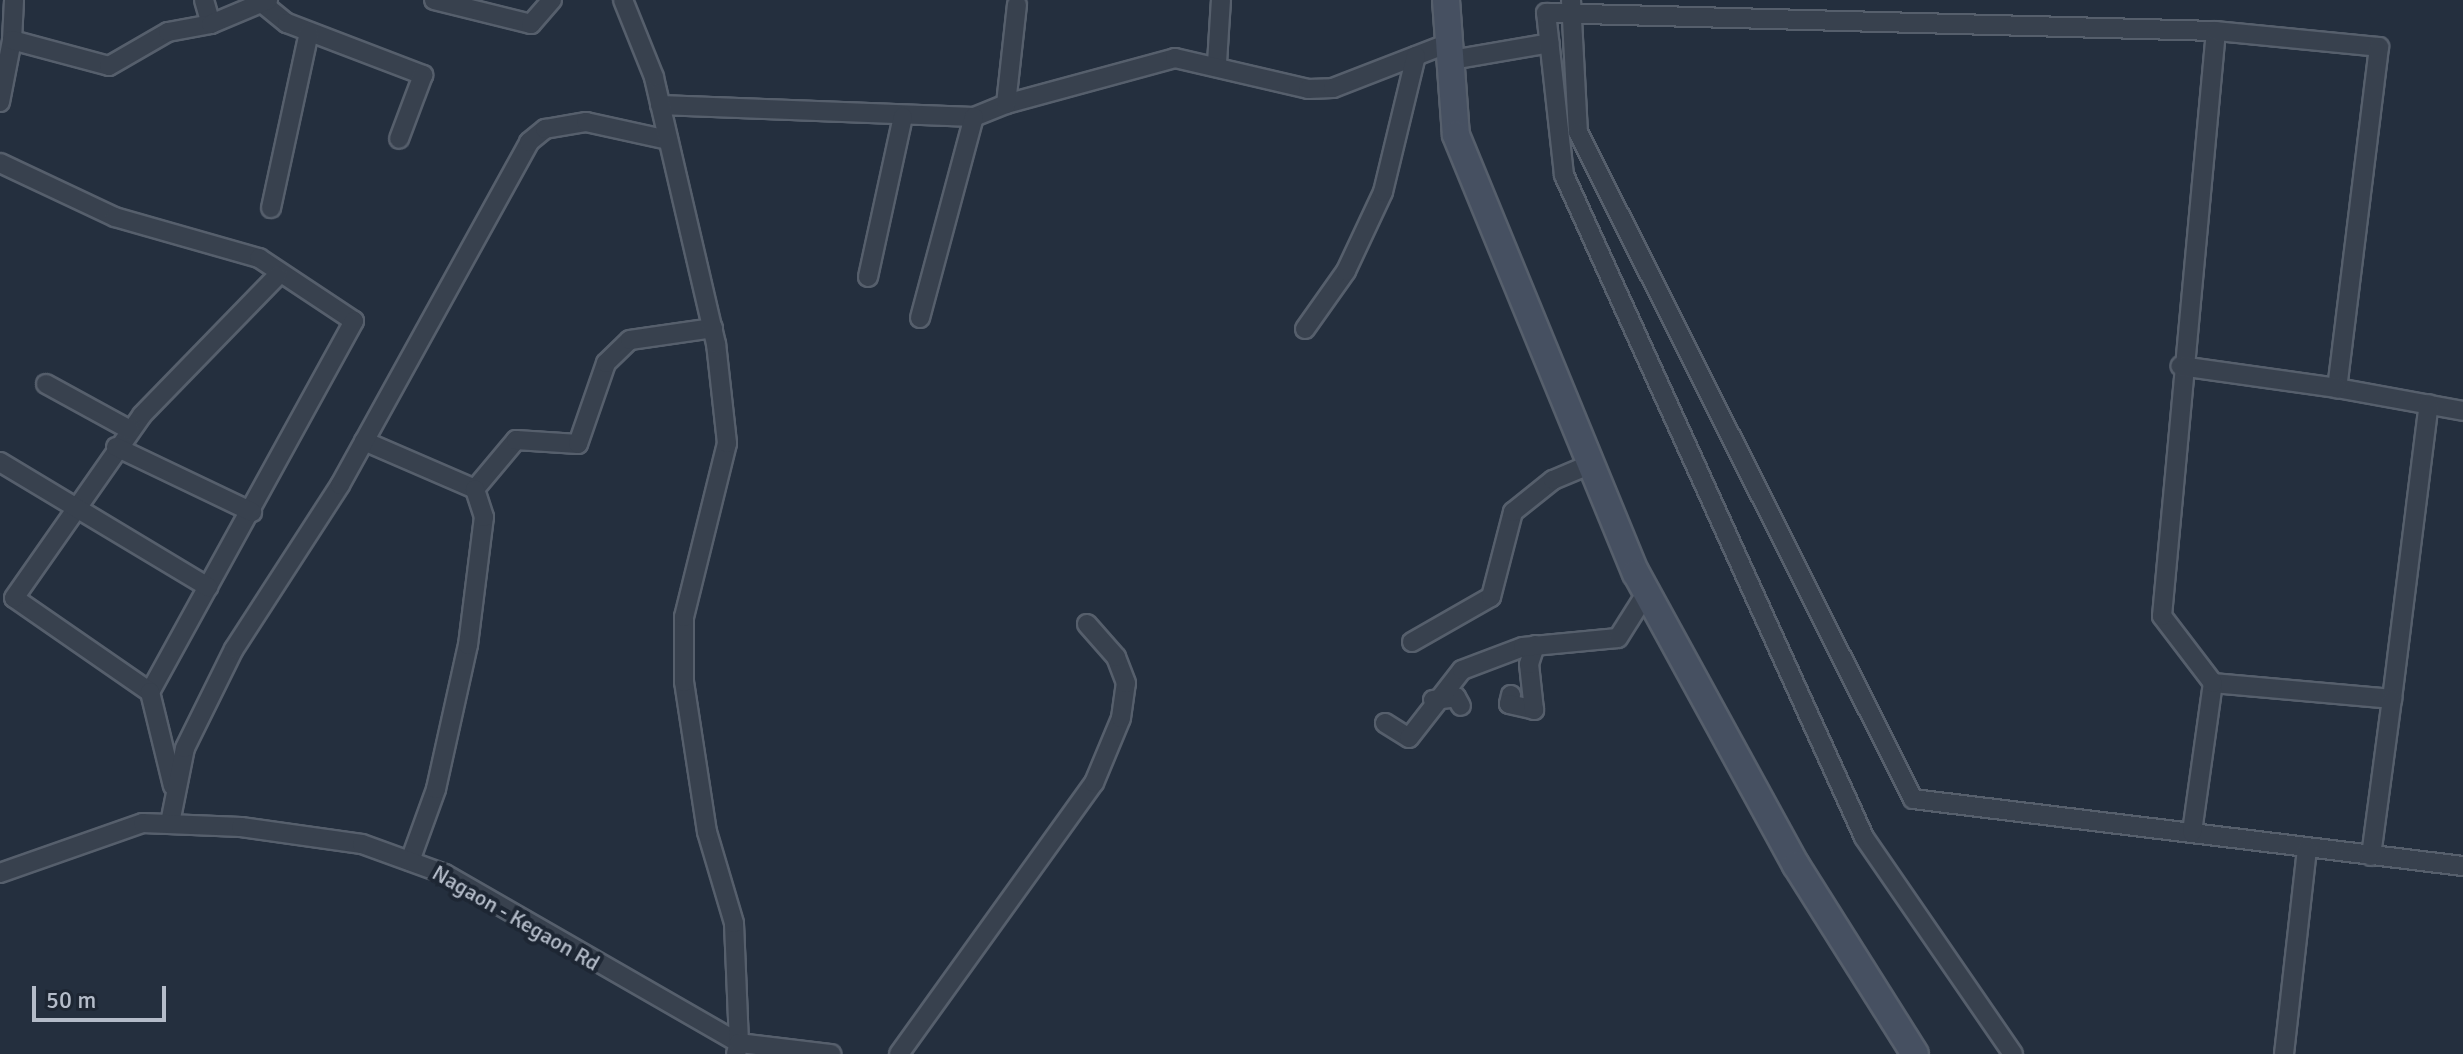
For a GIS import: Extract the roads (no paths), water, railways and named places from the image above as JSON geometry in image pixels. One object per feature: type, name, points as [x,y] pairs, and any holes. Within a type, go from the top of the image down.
[{"type":"street","points":[[0,102],[12,40],[14,0]]},
{"type":"street","points":[[204,0],[211,24]]},
{"type":"street","points":[[434,0],[531,24],[552,0]]},
{"type":"street","points":[[623,0],[660,105],[713,328],[727,443],[684,617],[684,682],[707,832],[734,923],[738,1049],[831,1054]]},
{"type":"street","points":[[1217,63],[1221,0]]},
{"type":"street","points":[[1446,0],[1456,135],[1647,592],[1796,865],[1915,1054]]},
{"type":"street","points":[[12,40],[109,66],[168,32],[211,24],[265,1],[309,32],[423,75],[399,139]]},
{"type":"street","points":[[1006,104],[1017,5]]},
{"type":"street","points":[[1571,7],[1578,132],[1913,799],[2463,866]]},
{"type":"street","points":[[2013,1054],[1864,837],[1564,175],[1546,13],[1571,7],[2216,31],[2379,47],[2337,388]]},
{"type":"street","points":[[2192,832],[2213,683],[2162,616],[2181,366],[2216,31]]},
{"type":"street","points":[[271,208],[309,32]]},
{"type":"street","points":[[660,105],[903,117],[974,117],[1006,104],[1175,58],[1217,63],[1308,89],[1333,88],[1416,56],[1550,43]]},
{"type":"street","points":[[1305,329],[1346,271],[1383,192],[1416,56]]},
{"type":"street","points":[[868,277],[903,117]]},
{"type":"street","points":[[920,318],[974,117]]},
{"type":"street","points":[[170,823],[185,748],[234,649],[364,441],[529,142],[545,129],[586,122],[668,140]]},
{"type":"street","points":[[0,163],[115,217],[259,258],[277,276],[354,321],[252,512],[150,692]]},
{"type":"street","points":[[175,793],[150,692],[7,593],[75,507],[130,430],[277,276]]},
{"type":"street","points":[[475,489],[516,440],[578,444],[606,363],[630,340],[713,328]]},
{"type":"street","points":[[2181,366],[2337,388],[2463,411]]},
{"type":"street","points":[[46,384],[130,430]]},
{"type":"street","points":[[2371,856],[2429,404]]},
{"type":"street","points":[[364,441],[475,489],[484,517],[468,645],[436,789],[410,861]]},
{"type":"street","points":[[116,447],[252,512]]},
{"type":"street","points":[[0,462],[208,587]]},
{"type":"street","points":[[1412,642],[1491,597],[1513,512],[1553,480],[1591,464]]},
{"type":"street","points":[[1385,723],[1409,738],[1423,729],[1433,700],[1462,670],[1535,645],[1618,638],[1647,592]]},
{"type":"street","points":[[899,1054],[1094,783],[1121,718],[1126,683],[1116,657],[1087,624]]},
{"type":"street","points":[[1511,695],[1509,704],[1534,710],[1529,664],[1535,645]]},
{"type":"street","points":[[2213,683],[2392,699]]},
{"type":"street","points":[[1433,700],[1456,697],[1461,706]]},
{"type":"street","name":"Nagaon - Kegaon Rd","points":[[0,873],[143,823],[338,839],[445,874],[738,1049]]},
{"type":"street","points":[[2284,1054],[2307,848]]}]
